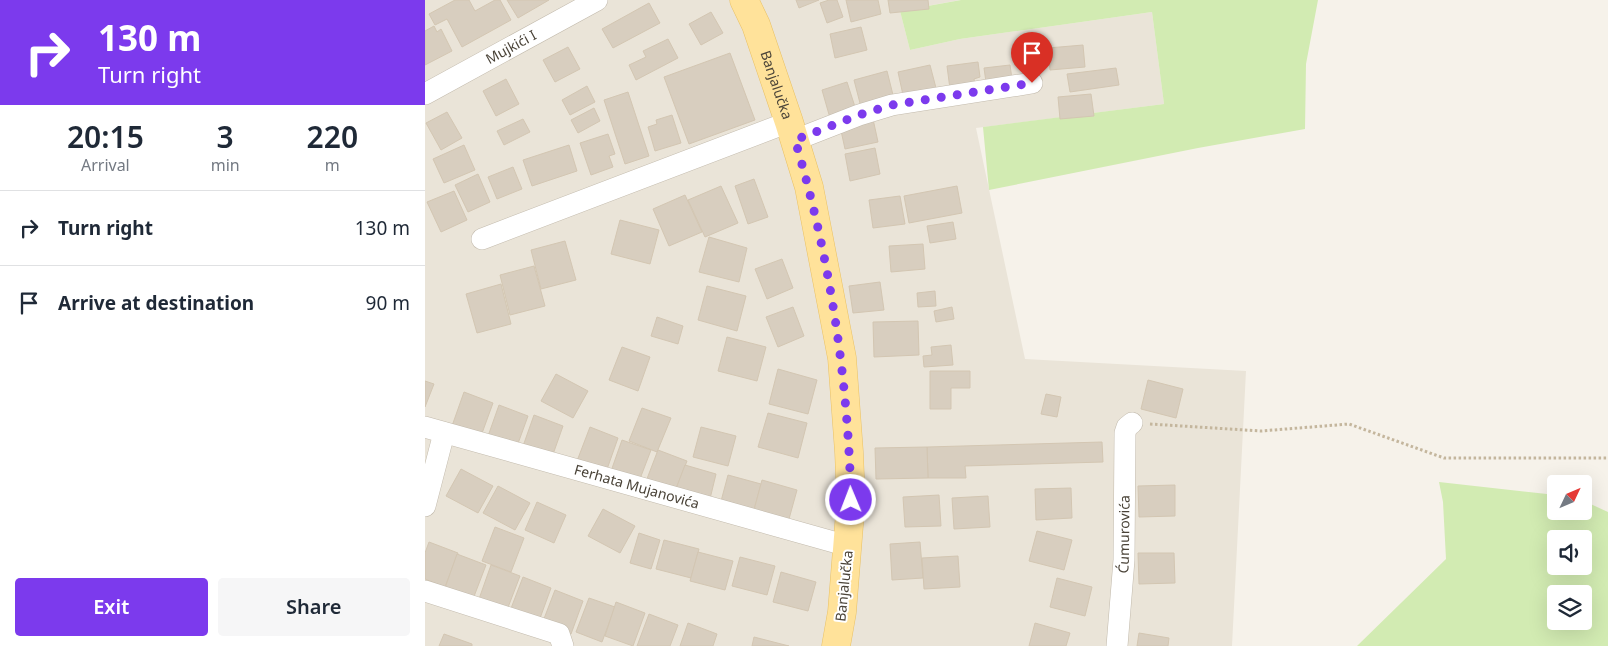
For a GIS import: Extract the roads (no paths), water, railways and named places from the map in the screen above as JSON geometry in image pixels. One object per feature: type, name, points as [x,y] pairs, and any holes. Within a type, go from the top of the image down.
[{"type":"main road","name":"Banjalučka","points":[[744,0],[792,131],[811,195],[841,358],[851,500],[842,612],[836,646]]},
{"type":"street","name":"Mujkići I","points":[[425,94],[597,0]]},
{"type":"street","points":[[482,239],[792,131],[892,105],[1032,83]]},
{"type":"street","name":"Ćumurovića","points":[[1117,646],[1124,560],[1125,433],[1127,426],[1132,423]]},
{"type":"street","points":[[425,506],[435,430]]},
{"type":"street","name":"Ferhata Mujanovića","points":[[435,430],[848,546]]},
{"type":"street","points":[[425,591],[559,634],[563,646]]}]
